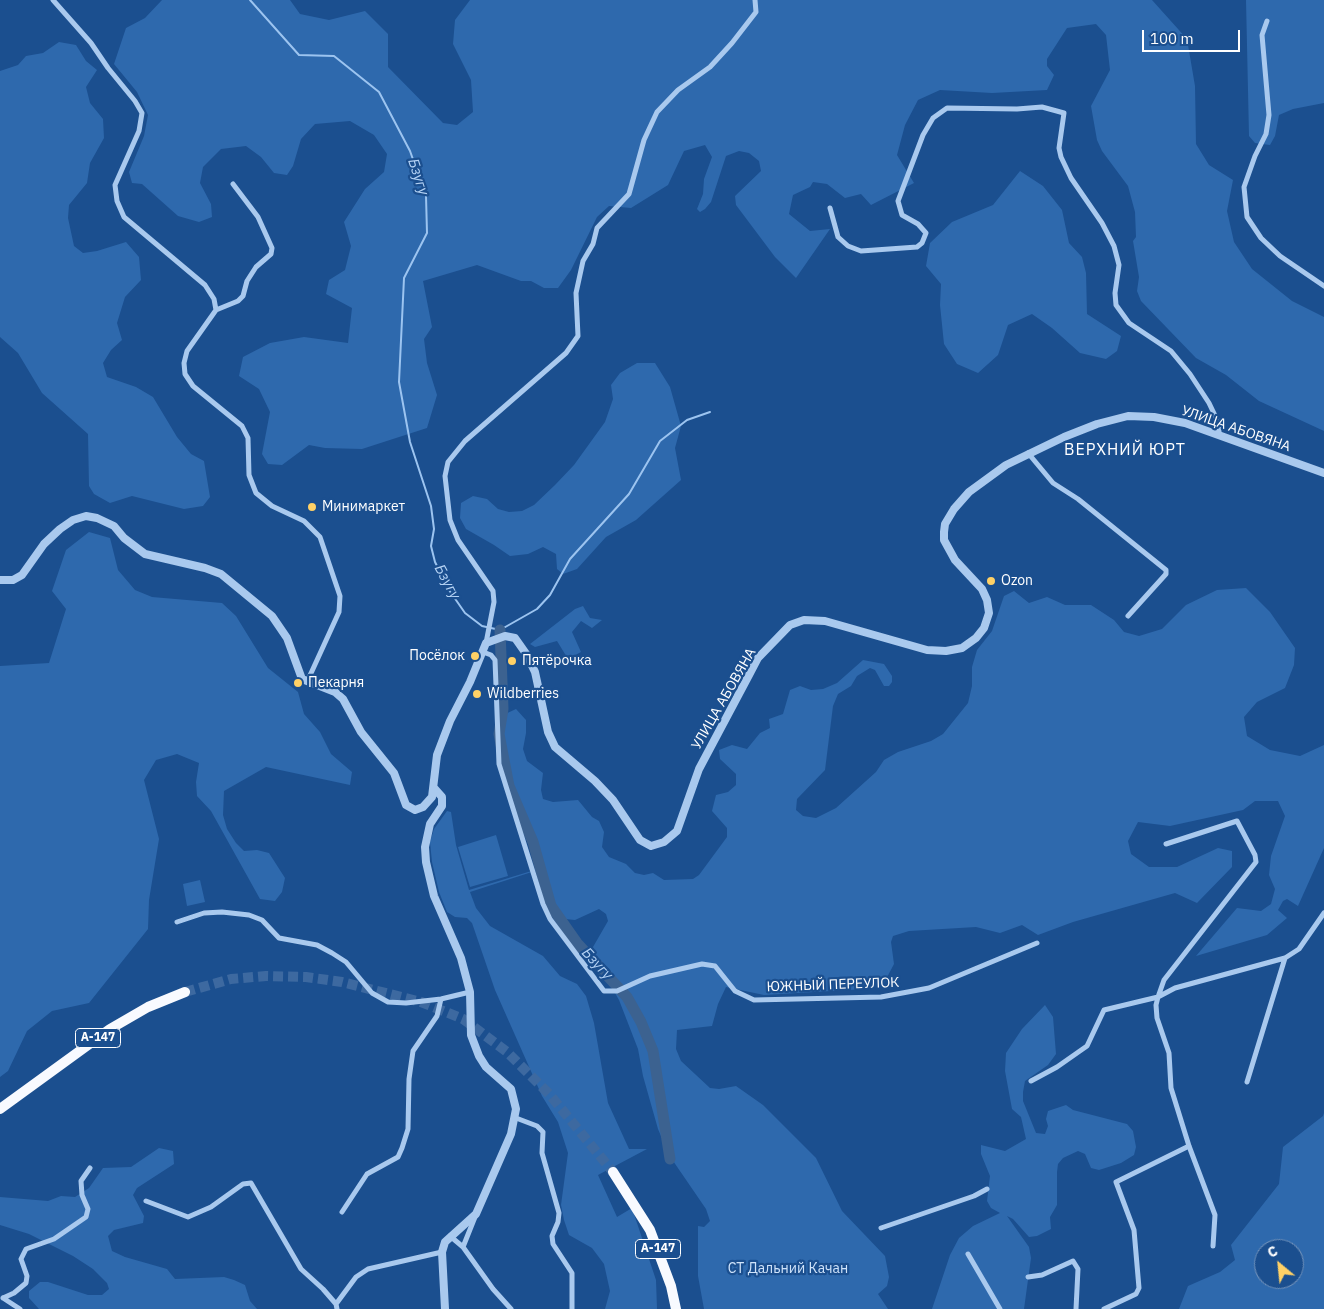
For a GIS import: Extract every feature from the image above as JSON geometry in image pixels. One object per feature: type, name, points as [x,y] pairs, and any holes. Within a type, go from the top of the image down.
[{"type":"highway","name":"А-147","points":[[0,1109],[110,1029],[148,1007],[185,992]]},
{"type":"highway","name":"А-147","points":[[613,1172],[650,1230],[671,1286],[676,1309]]},
{"type":"street","points":[[53,0],[91,43],[142,113],[139,131],[116,185],[117,202],[124,216],[205,285],[214,299],[216,310]]},
{"type":"street","points":[[0,580],[13,580],[22,575],[44,544],[60,529],[73,520],[86,516],[98,518],[114,526],[124,538],[145,554],[205,568],[228,580],[272,616],[287,638],[298,674],[307,682],[336,692],[343,699],[365,738],[386,760],[394,773],[404,801],[409,807],[415,810],[424,807],[434,788],[437,755],[450,721],[483,652],[494,602],[493,591],[455,534],[450,520],[446,468],[455,452],[465,441],[566,353],[578,336],[576,293],[583,261],[593,244],[597,228],[629,194],[644,140],[657,112],[678,90],[710,67],[732,43],[756,12],[755,0]]},
{"type":"street","points":[[1267,21],[1262,36],[1268,115],[1266,134],[1255,156],[1244,188],[1247,217],[1261,238],[1280,256],[1324,286]]},
{"type":"street","points":[[830,208],[838,236],[848,246],[861,251],[917,247],[922,243],[926,233],[918,224],[902,215],[898,201],[923,135],[933,118],[947,108],[1017,109],[1042,107],[1064,113],[1059,148],[1061,157],[1071,178],[1102,223],[1114,246],[1119,265],[1115,293],[1116,305],[1129,322],[1171,351],[1190,374],[1209,403],[1218,424],[1219,435]]},
{"type":"street","points":[[233,184],[258,217],[271,243],[271,254],[256,267],[247,281],[246,290],[238,301],[216,310],[187,351],[184,363],[185,374],[193,386],[242,426],[248,438],[248,475],[256,493],[272,506],[304,521],[320,538],[340,596],[339,612],[307,682]]},
{"type":"street","name":"УЛИЦА АБОВЯНА","points":[[486,643],[501,637],[515,638],[527,655],[534,672],[548,732],[555,747],[613,800],[640,840],[651,846],[664,842],[677,831],[699,769],[758,658],[790,625],[804,620],[826,621],[927,650],[946,651],[962,648],[976,638],[984,628],[989,613],[987,600],[982,589],[955,560],[944,540],[945,524],[954,509],[969,492],[1000,469],[1028,453],[1089,427],[1128,416],[1154,417],[1186,423],[1324,473]]},
{"type":"street","points":[[1028,453],[1053,482],[1078,499],[1166,570],[1166,574],[1128,616]]},
{"type":"street","name":"ЮЖНЫЙ ПЕРЕУЛОК","points":[[483,652],[491,655],[495,660],[499,764],[543,904],[550,919],[604,991],[617,991],[636,982],[702,964],[715,966],[735,991],[754,1000],[881,997],[908,994],[929,988],[1037,944]]},
{"type":"street","points":[[434,788],[442,797],[442,802],[427,834],[426,862],[434,896],[461,958],[470,992],[471,1035],[486,1067],[510,1089],[516,1109],[516,1118],[500,1163],[463,1247]]},
{"type":"street","points":[[1166,844],[1237,821],[1256,858],[1252,869],[1212,916],[1164,980],[1156,1005],[1157,1018],[1169,1053],[1171,1088],[1189,1146],[1215,1215],[1213,1246]]},
{"type":"street","points":[[177,922],[204,913],[222,912],[249,915],[262,920],[279,938],[317,945],[332,953],[346,962],[380,999],[406,1003],[441,999],[470,992]]},
{"type":"street","points":[[1031,1081],[1057,1067],[1087,1046],[1104,1010],[1158,997],[1175,988],[1285,958],[1299,949],[1324,913]]},
{"type":"street","points":[[1247,1082],[1285,958]]},
{"type":"street","points":[[342,1212],[367,1174],[398,1157],[400,1153],[408,1129],[408,1080],[413,1051],[437,1016],[441,999]]},
{"type":"street","points":[[516,1118],[537,1126],[543,1132],[542,1153],[559,1213],[558,1222],[552,1236],[553,1244],[572,1273],[572,1309]]},
{"type":"street","points":[[1104,1309],[1136,1294],[1139,1288],[1134,1230],[1116,1182],[1189,1146]]},
{"type":"street","points":[[2,1298],[14,1293],[26,1283],[27,1276],[21,1259],[26,1249],[54,1239],[86,1217],[88,1209],[82,1195],[81,1181],[90,1168]]},
{"type":"street","points":[[146,1201],[188,1217],[211,1208],[243,1184],[251,1183],[301,1269],[336,1306],[356,1277],[368,1269],[442,1252]]},
{"type":"street","points":[[881,1228],[974,1196],[987,1189]]},
{"type":"street","points":[[445,1309],[442,1252],[450,1236],[476,1214]]},
{"type":"street","points":[[450,1236],[463,1247],[493,1289],[512,1309]]},
{"type":"street","points":[[968,1254],[1000,1309]]},
{"type":"street","points":[[1028,1277],[1042,1275],[1073,1261],[1078,1269],[1076,1309]]},
{"type":"street","points":[[2,1298],[20,1309]]},
{"type":"green space","points":[[162,0],[290,0],[300,14],[329,20],[365,11],[388,34],[388,67],[443,123],[457,125],[473,112],[471,80],[453,44],[455,20],[470,0],[1152,0],[1187,39],[1195,86],[1196,144],[1209,165],[1233,180],[1227,211],[1234,242],[1252,269],[1292,301],[1324,317],[1324,431],[1259,401],[1226,375],[1196,358],[1141,301],[1137,291],[1139,277],[1133,241],[1136,237],[1135,212],[1128,186],[1102,151],[1097,140],[1091,106],[1110,70],[1106,35],[1096,24],[1067,28],[1047,59],[1047,66],[1054,75],[1047,90],[992,93],[940,90],[918,100],[905,125],[897,155],[914,183],[871,205],[861,194],[845,198],[827,184],[813,182],[810,187],[793,195],[789,214],[810,231],[830,229],[796,278],[775,257],[736,205],[735,196],[761,171],[759,161],[749,153],[739,151],[726,156],[711,202],[700,212],[697,209],[703,194],[704,179],[712,157],[705,145],[684,151],[668,185],[631,208],[609,206],[597,217],[571,270],[558,288],[544,288],[531,281],[521,281],[477,265],[423,281],[432,327],[424,339],[427,363],[437,395],[427,428],[362,449],[325,448],[309,445],[282,465],[268,464],[262,454],[270,412],[259,389],[239,376],[243,357],[270,343],[304,337],[348,343],[352,308],[326,294],[329,280],[345,270],[351,246],[344,222],[365,189],[384,172],[387,154],[374,135],[350,121],[315,124],[301,139],[293,166],[287,175],[274,173],[261,157],[246,146],[221,149],[203,167],[200,183],[211,204],[212,217],[199,222],[178,216],[142,184],[132,183],[129,172],[144,136],[148,115],[137,92],[114,64],[126,28],[145,18]]},
{"type":"green space","points":[[1246,0],[1324,0],[1324,103],[1293,109],[1279,115],[1275,136],[1270,145],[1255,143],[1249,136]]},
{"type":"green space","points":[[59,42],[76,45],[86,61],[97,70],[86,87],[90,103],[103,119],[104,138],[90,163],[87,183],[69,205],[68,218],[74,246],[83,253],[97,251],[126,242],[139,257],[141,280],[125,297],[117,323],[122,340],[111,350],[103,363],[107,377],[136,387],[153,397],[177,437],[191,454],[204,461],[210,497],[203,506],[184,509],[132,496],[110,503],[94,494],[89,486],[88,434],[42,393],[18,353],[0,337],[0,71],[18,65],[26,56],[43,53]]},
{"type":"green space","points":[[1020,171],[1043,186],[1062,210],[1069,243],[1082,257],[1086,273],[1087,314],[1121,336],[1117,351],[1106,359],[1080,353],[1052,328],[1032,314],[1008,325],[998,355],[978,373],[957,364],[944,344],[940,305],[941,284],[926,266],[930,243],[952,222],[993,205]]},
{"type":"green space","points":[[637,363],[655,363],[670,387],[681,426],[675,448],[681,480],[636,520],[606,537],[577,569],[563,574],[557,569],[556,554],[543,547],[528,554],[510,556],[466,529],[460,518],[461,503],[473,496],[487,499],[498,509],[509,512],[522,511],[534,505],[555,485],[574,465],[605,422],[613,399],[611,385],[620,373]]},
{"type":"green space","points":[[89,532],[110,538],[118,570],[135,590],[152,597],[222,603],[236,616],[268,668],[298,692],[304,714],[320,732],[331,754],[352,772],[350,785],[266,767],[224,791],[223,815],[227,829],[236,843],[244,851],[257,850],[269,853],[285,878],[282,892],[275,901],[260,899],[211,811],[197,796],[196,782],[199,763],[177,754],[156,760],[144,780],[159,839],[149,900],[148,929],[89,1003],[52,1011],[27,1031],[8,1071],[0,1077],[0,666],[49,663],[66,609],[52,591],[66,550]]},
{"type":"green space","name":"СТ Дальний Качан","points":[[1246,588],[1270,612],[1295,648],[1294,665],[1285,688],[1257,702],[1244,717],[1247,736],[1270,750],[1300,756],[1324,745],[1324,848],[1298,906],[1287,899],[1283,901],[1278,910],[1287,918],[1267,935],[1196,956],[1237,908],[1261,911],[1271,904],[1275,889],[1269,875],[1271,856],[1285,816],[1278,801],[1255,801],[1243,810],[1170,826],[1138,822],[1128,841],[1131,854],[1149,867],[1177,867],[1218,848],[1232,851],[1232,867],[1197,903],[1175,893],[1073,922],[1038,935],[1022,925],[1000,933],[976,927],[909,931],[893,936],[891,942],[894,964],[884,983],[865,989],[764,995],[726,987],[718,1004],[712,1026],[677,1030],[676,1049],[681,1061],[710,1088],[719,1089],[736,1086],[763,1105],[816,1158],[842,1211],[885,1256],[889,1277],[887,1286],[878,1294],[888,1309],[704,1309],[698,1276],[698,1226],[704,1227],[710,1221],[706,1209],[669,1155],[658,1129],[643,1076],[638,1049],[619,1000],[595,958],[593,947],[608,921],[606,914],[599,909],[575,920],[565,919],[555,909],[538,870],[470,892],[476,908],[490,926],[543,956],[560,976],[577,984],[586,996],[594,1023],[608,1103],[629,1149],[647,1149],[598,1175],[617,1217],[632,1208],[656,1280],[657,1309],[605,1309],[610,1291],[604,1264],[592,1248],[569,1235],[564,1220],[561,1205],[568,1153],[558,1122],[542,1096],[495,990],[472,923],[467,918],[455,917],[447,912],[439,892],[432,862],[430,842],[434,829],[447,811],[451,812],[456,845],[469,890],[538,869],[502,768],[499,739],[501,716],[516,709],[526,720],[523,749],[527,761],[543,773],[541,790],[543,799],[553,802],[578,800],[592,817],[599,821],[604,832],[602,847],[609,857],[626,864],[635,873],[644,875],[653,873],[664,880],[693,879],[699,875],[727,837],[727,828],[712,811],[716,795],[728,792],[736,785],[736,774],[720,759],[719,750],[732,745],[747,749],[760,733],[770,728],[769,719],[783,714],[790,690],[800,686],[811,690],[823,689],[837,683],[863,660],[884,664],[892,676],[892,682],[889,686],[884,686],[875,670],[870,668],[857,676],[851,686],[838,694],[833,706],[825,770],[797,799],[796,810],[803,816],[816,818],[836,808],[876,772],[884,760],[898,752],[931,741],[943,734],[968,703],[972,686],[972,667],[977,650],[992,631],[1004,596],[1014,591],[1029,603],[1047,597],[1065,605],[1091,605],[1114,620],[1124,632],[1139,636],[1162,629],[1186,605],[1217,590]]},
{"type":"green space","points":[[583,606],[590,618],[602,620],[592,628],[581,621],[572,632],[581,652],[568,659],[557,641],[535,647],[530,644],[575,609]]},
{"type":"green space","points":[[496,835],[508,876],[470,887],[458,847]]},
{"type":"green space","points":[[200,880],[205,902],[187,906],[183,884]]},
{"type":"green space","points":[[1045,1005],[1053,1017],[1056,1054],[1048,1065],[1025,1081],[1023,1092],[1023,1101],[1036,1133],[1045,1134],[1048,1126],[1046,1119],[1048,1111],[1066,1105],[1073,1110],[1127,1124],[1133,1131],[1136,1147],[1134,1155],[1121,1163],[1099,1170],[1091,1168],[1085,1154],[1078,1151],[1063,1158],[1058,1164],[1057,1205],[1050,1217],[1051,1229],[1037,1236],[1029,1237],[1013,1219],[1007,1216],[1029,1247],[1031,1258],[1024,1309],[932,1309],[950,1255],[959,1238],[973,1226],[1000,1213],[991,1208],[987,1201],[990,1176],[981,1154],[981,1145],[1005,1151],[1026,1139],[1021,1117],[1012,1109],[1005,1071],[1006,1053],[1022,1029]]},
{"type":"green space","points":[[1324,1113],[1324,1309],[1179,1309],[1188,1286],[1220,1272],[1235,1260],[1231,1245],[1279,1184],[1283,1147],[1323,1116]]},
{"type":"green space","points":[[159,1148],[173,1151],[174,1164],[137,1188],[133,1195],[144,1216],[143,1223],[114,1230],[108,1236],[112,1251],[125,1257],[167,1269],[175,1279],[224,1277],[234,1280],[245,1285],[250,1301],[257,1309],[39,1309],[29,1298],[29,1291],[40,1282],[48,1282],[88,1295],[102,1295],[109,1289],[107,1283],[93,1269],[73,1256],[29,1234],[0,1225],[0,1197],[48,1201],[61,1196],[75,1197],[89,1188],[103,1168],[131,1167]]},
{"type":"waterway","name":"Бзугу","points":[[250,0],[299,55],[334,56],[379,92],[410,151],[426,196],[427,233],[404,278],[399,382],[410,442],[431,506],[434,529],[431,546],[435,562],[449,590],[465,613],[482,626],[500,630],[537,609],[550,595],[570,559],[629,494],[660,441],[687,420],[710,412]]},
{"type":"waterway","name":"Бзугу","points":[[500,630],[503,709],[499,734],[509,786],[533,842],[551,906],[577,943],[627,997],[641,1022],[653,1051],[670,1159]]},
{"type":"tunnel","points":[[185,992],[231,979],[266,976],[306,977],[342,982],[421,1002],[463,1019],[507,1052],[550,1095],[613,1172]]},
{"type":"place","name":"Минимаркет","points":[[312,507]]},
{"type":"place","name":"Ozon","points":[[991,581]]},
{"type":"place","name":"Посёлок","points":[[475,656]]},
{"type":"place","name":"Пятёрочка","points":[[512,661]]},
{"type":"place","name":"Пекарня","points":[[298,683]]},
{"type":"place","name":"Wildberries","points":[[477,694]]},
{"type":"district","name":"ВЕРХНИЙ ЮРТ","points":[[1125,450]]}]
